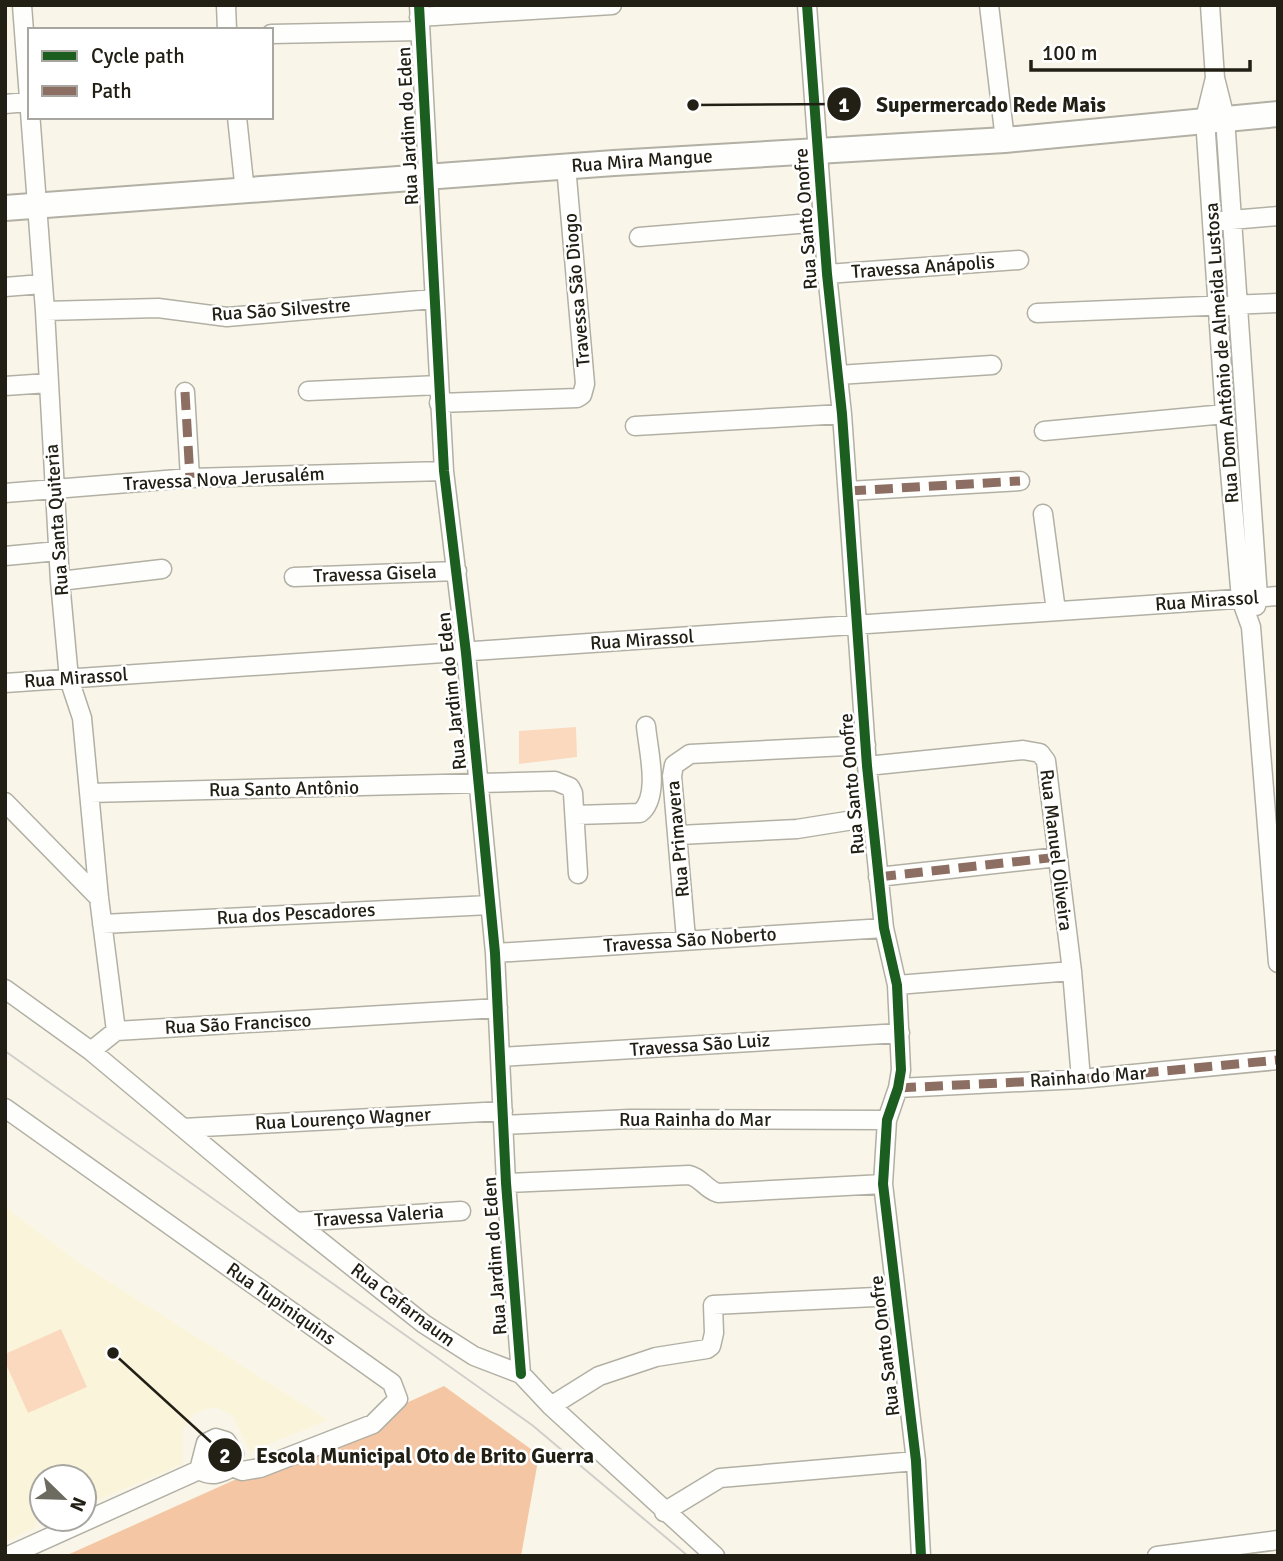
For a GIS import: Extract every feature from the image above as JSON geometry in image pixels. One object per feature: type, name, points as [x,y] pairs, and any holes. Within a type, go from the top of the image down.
[{"type":"main road","name":"Rua Mira Mangue","points":[[5,208],[566,166],[1005,140],[1278,114]]},
{"type":"street","name":"Rua Santa Quiteria","points":[[22,5],[28,114]]},
{"type":"street","points":[[226,5],[227,28]]},
{"type":"street","points":[[273,34],[530,8],[612,5]]},
{"type":"street","name":"Rua Santo Onofre","points":[[807,5],[822,222],[842,414],[867,766],[884,928],[897,985],[900,1033],[898,1088],[887,1120],[883,1184],[916,1461],[921,1556]]},
{"type":"street","points":[[989,5],[1005,140]]},
{"type":"street","name":"Rua Dom Antônio de Almeida Lustosa","points":[[1210,5],[1215,78],[1213,221],[1227,306],[1251,627],[1270,788],[1278,963]]},
{"type":"street","name":"Rua Jardim do Eden","points":[[419,18],[444,471],[466,653],[495,953],[506,1183],[521,1374]]},
{"type":"street","points":[[5,104],[27,102]]},
{"type":"street","name":"Rua Dom Antônio de Almeida Lustosa","points":[[1215,118],[1232,219],[1224,414],[1250,598]]},
{"type":"street","name":"Rua Santa Quiteria","points":[[28,119],[45,311],[58,551],[69,678],[80,704],[99,898],[116,1031]]},
{"type":"street","points":[[237,119],[245,192]]},
{"type":"street","name":"Travessa São Diogo","points":[[439,394],[577,398],[582,394],[585,383],[566,166]]},
{"type":"street","points":[[1213,221],[1278,216]]},
{"type":"street","points":[[639,237],[822,222]]},
{"type":"street","name":"Travessa Anápolis","points":[[827,274],[1019,260]]},
{"type":"street","points":[[5,287],[42,284]]},
{"type":"street","name":"Rua São Silvestre","points":[[45,311],[158,308],[227,317],[433,299]]},
{"type":"street","points":[[1037,313],[1278,303]]},
{"type":"street","points":[[838,375],[992,365]]},
{"type":"street","points":[[5,386],[48,383]]},
{"type":"street","points":[[308,391],[439,394]]},
{"type":"street","points":[[185,392],[190,478]]},
{"type":"street","points":[[635,426],[842,414]]},
{"type":"street","points":[[1044,430],[1224,414]]},
{"type":"street","name":"Travessa Nova Jerusalém","points":[[5,493],[190,478],[444,471]]},
{"type":"street","points":[[848,491],[1020,481]]},
{"type":"street","points":[[1043,514],[1056,611]]},
{"type":"street","points":[[5,556],[58,551]]},
{"type":"street","points":[[60,581],[162,569]]},
{"type":"street","name":"Travessa Gisela","points":[[294,577],[457,571]]},
{"type":"street","name":"Rua Mirassol","points":[[5,683],[1278,596]]},
{"type":"street","points":[[576,816],[640,813],[646,809],[651,794],[646,726]]},
{"type":"street","name":"Rua Primavera","points":[[686,939],[672,776],[674,765],[690,754],[866,745]]},
{"type":"street","name":"Rua Manuel Oliveira","points":[[867,766],[1023,750],[1040,754],[1046,761],[1072,971],[1081,1079]]},
{"type":"street","name":"Rua Santo Antônio","points":[[89,793],[563,783],[573,793],[579,874]]},
{"type":"street","points":[[5,802],[99,898]]},
{"type":"street","points":[[679,835],[786,830],[872,817]]},
{"type":"street","points":[[878,877],[1058,857]]},
{"type":"street","name":"Rua dos Pescadores","points":[[102,923],[490,905]]},
{"type":"street","name":"Travessa São Noberto","points":[[495,953],[884,928]]},
{"type":"street","points":[[897,985],[1072,971]]},
{"type":"street","points":[[5,989],[91,1051],[116,1031]]},
{"type":"street","name":"Rua São Francisco","points":[[116,1031],[498,1008]]},
{"type":"street","name":"Travessa São Luiz","points":[[500,1057],[900,1033]]},
{"type":"street","name":"Rua Cafarnaum","points":[[91,1051],[296,1222],[448,1341],[474,1356],[521,1374],[551,1406],[715,1556]]},
{"type":"street","name":"Rainha do Mar","points":[[898,1088],[1081,1079],[1277,1060]]},
{"type":"street","name":"Rua Tupiniquins","points":[[5,1108],[392,1383],[398,1399],[373,1424],[260,1468],[242,1471],[232,1467]]},
{"type":"street","name":"Rua Lourenço Wagner","points":[[183,1128],[503,1118]]},
{"type":"street","name":"Rua Rainha do Mar","points":[[503,1118],[887,1120]]},
{"type":"street","points":[[506,1183],[690,1175],[697,1177],[707,1190],[746,1193],[883,1184]]},
{"type":"street","name":"Travessa Valeria","points":[[296,1222],[461,1211]]},
{"type":"street","points":[[551,1406],[599,1376],[656,1357],[711,1346],[715,1333],[713,1305],[896,1296]]},
{"type":"street","points":[[216,1438],[226,1441],[234,1454],[232,1467],[215,1474],[206,1474],[199,1470],[205,1443],[216,1438]]},
{"type":"street","points":[[664,1512],[720,1478],[916,1461]]},
{"type":"street","points":[[8,1556],[199,1470]]},
{"type":"street","points":[[1157,1556],[1278,1540]]},
{"type":"shaded area","points":[[576,727],[577,757],[519,764],[519,731]]},
{"type":"shaded area","points":[[5,1207],[81,1264],[328,1420],[250,1452],[233,1416],[216,1407],[206,1409],[194,1414],[183,1429],[183,1464],[98,1500],[98,1463],[28,1463],[28,1531],[5,1542]]},
{"type":"shaded area","points":[[61,1329],[87,1387],[28,1413],[5,1362],[5,1354]]},
{"type":"shaded area","points":[[444,1386],[539,1455],[521,1556],[65,1556]]},
{"type":"tram line","points":[[5,1051],[532,1425],[688,1556]]},
{"type":"marked path","points":[[185,392],[190,478]]},
{"type":"marked path","points":[[848,491],[1020,481]]},
{"type":"marked path","points":[[878,877],[1058,857]]},
{"type":"marked path","points":[[898,1088],[1081,1079],[1278,1060]]},
{"type":"cycle path","points":[[419,5],[444,471],[466,653],[495,953],[506,1183],[521,1374]]},
{"type":"cycle path","points":[[807,5],[827,274],[842,414],[867,766],[884,928],[897,985],[901,1070],[887,1120],[883,1184],[916,1461],[921,1556]]},
{"type":"place","name":"Supermercado Rede Mais","points":[[693,105]]},
{"type":"place","name":"Escola Municipal Oto de Brito Guerra","points":[[113,1353]]}]
